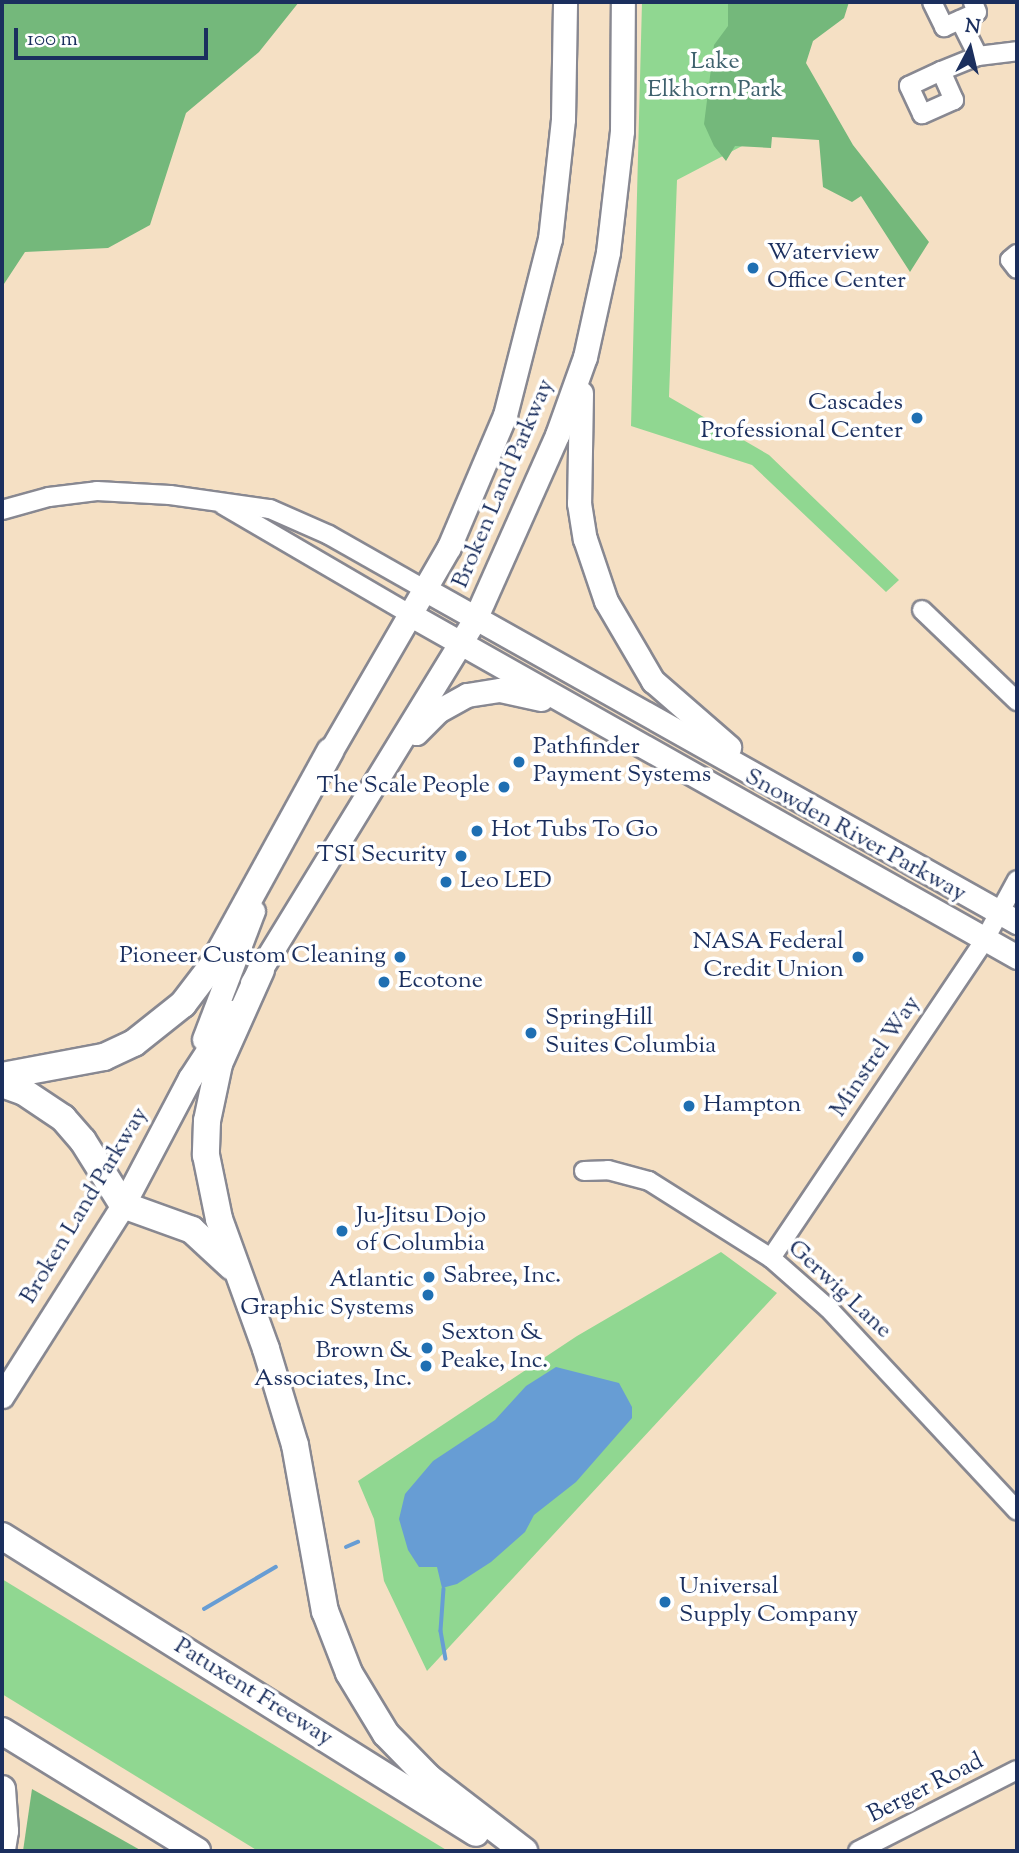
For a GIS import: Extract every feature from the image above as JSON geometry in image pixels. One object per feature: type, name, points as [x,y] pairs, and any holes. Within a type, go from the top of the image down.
[{"type":"highway","points":[[2,1076],[104,1057],[134,1043],[183,1004],[212,966],[330,751]]},
{"type":"highway","points":[[261,970],[219,1065],[207,1121],[211,1187],[236,1270],[281,1394],[325,1611],[349,1673],[386,1734],[404,1755],[524,1851]]},
{"type":"highway","points":[[2,1084],[43,1103],[63,1118],[83,1141],[122,1205],[192,1230],[236,1270]]},
{"type":"highway","name":"Patuxent Freeway","points":[[2,1536],[503,1851]]},
{"type":"highway","points":[[2,1731],[197,1851]]},
{"type":"highway","points":[[2,1789],[5,1831],[2,1851]]},
{"type":"main road","name":"Broken Land Parkway","points":[[190,1078],[263,888],[330,751],[426,590],[480,483],[505,415],[538,300],[564,119],[565,2]]},
{"type":"main road","name":"Broken Land Parkway","points":[[2,1396],[122,1205],[190,1078],[261,970],[476,617],[528,506],[585,357],[617,187],[624,79],[623,2]]},
{"type":"main road","points":[[585,357],[577,449],[579,503],[584,539],[606,601],[653,681],[688,715],[789,795]]},
{"type":"main road","name":"Snowden River Parkway","points":[[426,590],[1009,917]]},
{"type":"main road","name":"Snowden River Parkway","points":[[411,615],[1017,957]]},
{"type":"main road","points":[[378,779],[438,711],[467,695],[515,692],[572,707]]},
{"type":"street","points":[[932,2],[944,27],[977,12],[973,2]]},
{"type":"street","points":[[960,20],[978,56]]},
{"type":"street","points":[[940,71],[978,56],[1017,51]]},
{"type":"street","points":[[1017,254],[1010,260],[1017,269]]},
{"type":"street","points":[[2,510],[49,497],[97,491],[170,495],[223,505],[270,509],[296,519],[426,590]]},
{"type":"street","points":[[223,505],[411,615]]},
{"type":"street","points":[[922,610],[1017,701]]},
{"type":"street","name":"Minstrel Way","points":[[771,1258],[985,939],[1009,917],[1017,880]]},
{"type":"street","name":"Gerwig Lane","points":[[584,1171],[608,1170],[649,1181],[771,1258],[828,1308],[1017,1511]]},
{"type":"street","name":"Berger Road","points":[[858,1851],[1017,1770]]},
{"type":"green space","points":[[2,2],[299,2],[259,52],[186,113],[150,225],[108,248],[25,252],[2,287]]},
{"type":"green space","name":"Lake Elkhorn Park","points":[[642,2],[842,2],[795,63],[822,104],[677,180],[669,397],[769,455],[899,580],[886,592],[752,465],[631,426]]},
{"type":"green space","points":[[728,2],[849,2],[844,18],[813,41],[806,63],[853,145],[929,242],[910,272],[861,196],[852,202],[823,187],[819,140],[772,137],[771,148],[735,146],[726,161],[714,146],[704,124],[714,45],[728,26]]},
{"type":"green space","points":[[721,1252],[777,1293],[427,1671],[384,1581],[374,1519],[358,1481],[577,1336]]},
{"type":"green space","points":[[2,1579],[448,1851],[258,1851],[2,1694]]},
{"type":"green space","points":[[32,1789],[142,1851],[23,1851]]},
{"type":"water","points":[[556,1367],[619,1383],[632,1407],[632,1418],[576,1482],[534,1515],[525,1532],[491,1562],[457,1584],[442,1588],[437,1567],[419,1567],[408,1550],[399,1519],[405,1494],[433,1461],[495,1420],[526,1386]]},
{"type":"waterway","points":[[346,1547],[358,1542]]},
{"type":"waterway","points":[[204,1609],[276,1567]]},
{"type":"waterway","points":[[444,1589],[441,1631],[446,1659]]},
{"type":"place","name":"Waterview Office Center","points":[[753,268]]},
{"type":"place","name":"Cascades Professional Center","points":[[917,418]]},
{"type":"place","name":"Pathfinder Payment Systems","points":[[519,762]]},
{"type":"place","name":"The Scale People","points":[[504,787]]},
{"type":"place","name":"Hot Tubs To Go","points":[[477,831]]},
{"type":"place","name":"TSI Security","points":[[461,856]]},
{"type":"place","name":"Leo LED","points":[[446,882]]},
{"type":"place","name":"Pioneer Custom Cleaning","points":[[400,957]]},
{"type":"place","name":"NASA Federal Credit Union","points":[[858,957]]},
{"type":"place","name":"Ecotone","points":[[384,982]]},
{"type":"place","name":"SpringHill Suites Columbia","points":[[531,1033]]},
{"type":"place","name":"Hampton","points":[[689,1106]]},
{"type":"place","name":"Ju-Jitsu Dojo of Columbia","points":[[342,1231]]},
{"type":"place","name":"Sabree, Inc.","points":[[429,1277]]},
{"type":"place","name":"Atlantic Graphic Systems","points":[[428,1295]]},
{"type":"place","name":"Sexton & Peake, Inc.","points":[[427,1348]]},
{"type":"place","name":"Brown & Associates, Inc.","points":[[426,1366]]},
{"type":"place","name":"Universal Supply Company","points":[[665,1602]]}]
